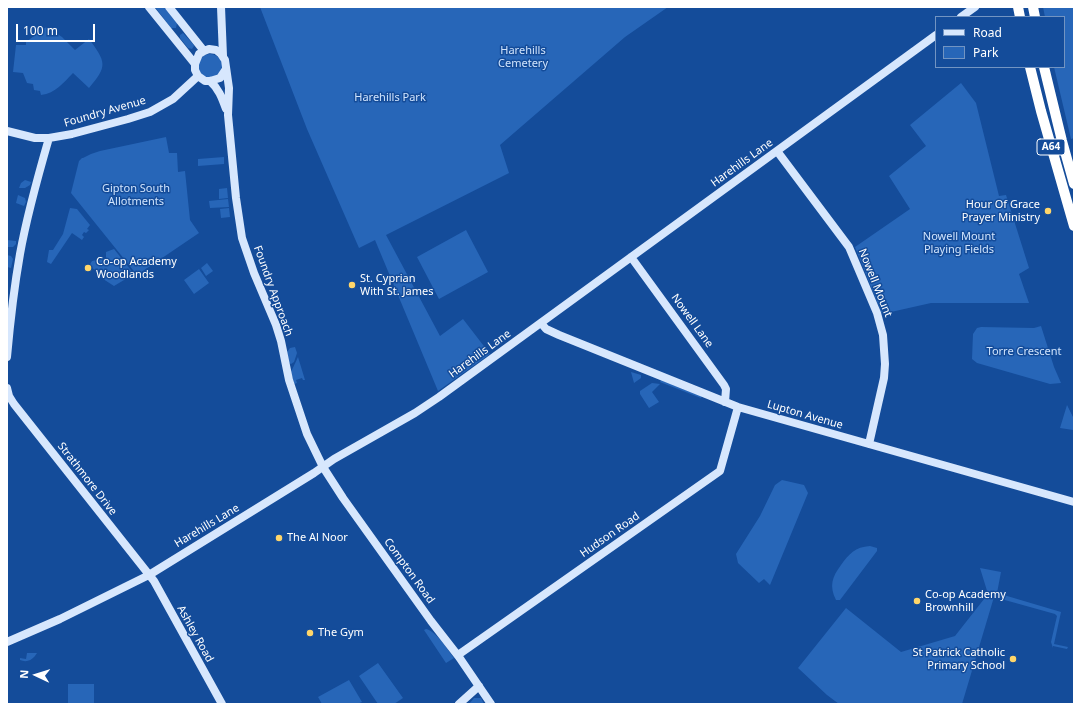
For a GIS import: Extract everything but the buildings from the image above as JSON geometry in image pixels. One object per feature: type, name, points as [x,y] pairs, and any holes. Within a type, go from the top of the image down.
[{"type":"highway","name":"A64","points":[[1030,68],[1074,226]]},
{"type":"highway","name":"A64","points":[[1044,68],[1074,184]]},
{"type":"street","points":[[149,7],[195,64]]},
{"type":"street","points":[[169,7],[207,50],[216,50],[223,56]]},
{"type":"street","name":"Foundry Approach","points":[[221,7],[223,56],[225,60],[228,88],[228,115],[237,206],[242,238],[254,274],[276,324],[281,341],[288,380],[301,420],[314,451],[323,467]]},
{"type":"street","points":[[962,16],[975,7]]},
{"type":"street","name":"Harehills Lane","points":[[7,642],[60,619],[149,575],[364,441],[433,402],[935,36]]},
{"type":"street","points":[[198,76],[195,70],[195,64],[199,54],[217,46],[222,38]]},
{"type":"street","points":[[210,82],[220,78],[226,69]]},
{"type":"street","name":"Foundry Approach","points":[[198,76],[216,87],[221,94],[228,115]]},
{"type":"street","name":"Foundry Avenue","points":[[7,131],[34,138],[49,138],[79,132],[150,112],[173,99],[198,76]]},
{"type":"street","points":[[7,357],[20,254],[33,194],[49,138]]},
{"type":"street","name":"Nowell Mount","points":[[778,150],[849,247],[877,314],[883,335],[885,364],[884,378],[869,444]]},
{"type":"street","name":"Nowell Lane","points":[[631,257],[724,384],[726,390],[725,402]]},
{"type":"street","name":"Lupton Avenue","points":[[540,323],[546,329],[559,335],[738,407],[1074,502]]},
{"type":"street","name":"Strathmore Drive","points":[[8,392],[14,404],[149,575]]},
{"type":"street","name":"Hudson Road","points":[[458,655],[720,471],[738,407]]},
{"type":"street","name":"Compton Road","points":[[323,467],[343,498],[458,655],[490,704]]},
{"type":"street","name":"Ashley Road","points":[[149,575],[222,704]]},
{"type":"street","points":[[460,704],[479,686]]},
{"type":"green space","points":[[155,7],[164,7],[177,23],[176,28],[171,28]]},
{"type":"green space","name":"Harehills Park","points":[[260,7],[668,7],[625,37],[500,145],[509,173],[386,235],[440,336],[463,319],[490,354],[438,391],[375,240],[359,248],[307,129]]},
{"type":"green space","points":[[1043,7],[1074,7],[1074,138],[1071,139],[1054,68],[1065,68],[1065,16],[1045,16]]},
{"type":"green space","points":[[47,27],[62,37],[75,50],[89,39],[95,47],[101,59],[102,69],[89,88],[73,73],[55,90],[41,95],[40,91],[34,90],[33,84],[27,83],[23,73],[13,72],[16,45],[26,45],[26,42],[34,36],[35,32]]},
{"type":"green space","points":[[183,33],[193,44],[194,46],[192,49],[188,48],[180,38],[180,35]]},
{"type":"green space","points":[[210,54],[215,55],[221,61],[221,71],[215,77],[210,78],[205,77],[199,71],[198,66],[199,61],[205,55]]},
{"type":"green space","name":"Nowell Mount Playing Fields","points":[[961,83],[976,103],[999,196],[1006,195],[1029,268],[1019,274],[1029,303],[931,303],[882,314],[855,247],[910,209],[889,176],[926,146],[910,125]]},
{"type":"green space","name":"Gipton South Allotments","points":[[166,137],[169,153],[177,153],[178,172],[185,171],[190,220],[199,233],[137,275],[71,193],[79,161],[82,158],[100,151]]},
{"type":"green space","points":[[224,157],[224,164],[198,166],[198,159]]},
{"type":"green space","points":[[25,180],[31,182],[30,185],[25,188],[19,188],[21,183]]},
{"type":"green space","points":[[227,188],[228,198],[219,199],[219,189]]},
{"type":"green space","points":[[18,195],[25,198],[26,202],[24,206],[16,203]]},
{"type":"green space","points":[[228,199],[229,207],[210,208],[209,201]]},
{"type":"green space","points":[[70,208],[77,209],[90,225],[87,229],[89,230],[86,233],[84,232],[82,235],[84,237],[82,240],[72,233],[51,264],[47,262],[49,250],[53,250],[63,234]]},
{"type":"green space","points":[[229,208],[230,217],[221,218],[220,209]]},
{"type":"green space","points":[[466,230],[488,272],[439,299],[417,257]]},
{"type":"green space","points":[[7,240],[16,241],[16,244],[13,247],[7,247]]},
{"type":"green space","points":[[114,249],[134,274],[114,286],[100,277],[100,273],[89,266],[92,261],[102,259],[105,261],[106,252]]},
{"type":"green space","points":[[7,255],[11,256],[13,259],[11,268],[7,267]]},
{"type":"green space","points":[[207,263],[213,271],[206,276],[201,268]]},
{"type":"green space","points":[[199,269],[209,283],[194,294],[184,280]]},
{"type":"green space","name":"Torre Crescent","points":[[1041,326],[1054,367],[1061,383],[1050,384],[977,363],[972,359],[973,334],[977,328],[1034,328]]},
{"type":"green space","points":[[295,347],[297,353],[294,362],[291,364],[289,363],[287,352],[290,348]]},
{"type":"green space","points":[[298,357],[305,380],[302,378],[296,380],[297,383],[294,384],[291,372]]},
{"type":"green space","points":[[631,372],[641,375],[641,378],[634,383]]},
{"type":"green space","points":[[661,380],[702,396],[701,398],[660,382]]},
{"type":"green space","points":[[652,383],[660,384],[652,392],[659,402],[649,408],[640,394],[640,391]]},
{"type":"green space","points":[[1067,405],[1074,419],[1073,430],[1060,428]]},
{"type":"green space","points":[[782,480],[804,485],[808,493],[770,585],[764,579],[759,583],[738,563],[736,554],[760,516],[775,485]]},
{"type":"green space","points":[[870,546],[877,548],[877,551],[840,600],[836,600],[832,582],[838,569],[853,552],[860,548]]},
{"type":"green space","points":[[980,568],[1001,572],[997,593],[1061,612],[1054,644],[1068,647],[1067,649],[1053,646],[1053,648],[1051,642],[1057,616],[1055,614],[994,597],[962,704],[839,704],[798,668],[846,608],[901,652],[955,636],[988,594]]},
{"type":"green space","points":[[424,630],[430,630],[438,637],[454,658],[446,663]]},
{"type":"green space","points":[[27,653],[37,653],[30,660],[20,660],[20,658],[26,659]]},
{"type":"green space","points":[[378,663],[403,698],[394,704],[378,704],[359,676]]},
{"type":"green space","points":[[349,680],[362,702],[357,704],[322,704],[318,697]]},
{"type":"green space","points":[[68,684],[94,684],[94,704],[68,704]]},
{"type":"green space","points":[[474,698],[481,698],[484,704],[469,704]]},
{"type":"place","name":"Hour Of Grace Prayer Ministry","points":[[1048,211]]},
{"type":"place","name":"Co-op Academy Woodlands","points":[[88,268]]},
{"type":"place","name":"St. Cyprian With St. James","points":[[352,285]]},
{"type":"place","name":"The Al Noor","points":[[279,538]]},
{"type":"place","name":"Co-op Academy Brownhill","points":[[917,601]]},
{"type":"place","name":"The Gym","points":[[310,633]]},
{"type":"place","name":"St Patrick Catholic Primary School","points":[[1013,659]]},
{"type":"park label","name":"Harehills Cemetery","points":[[523,57]]}]
